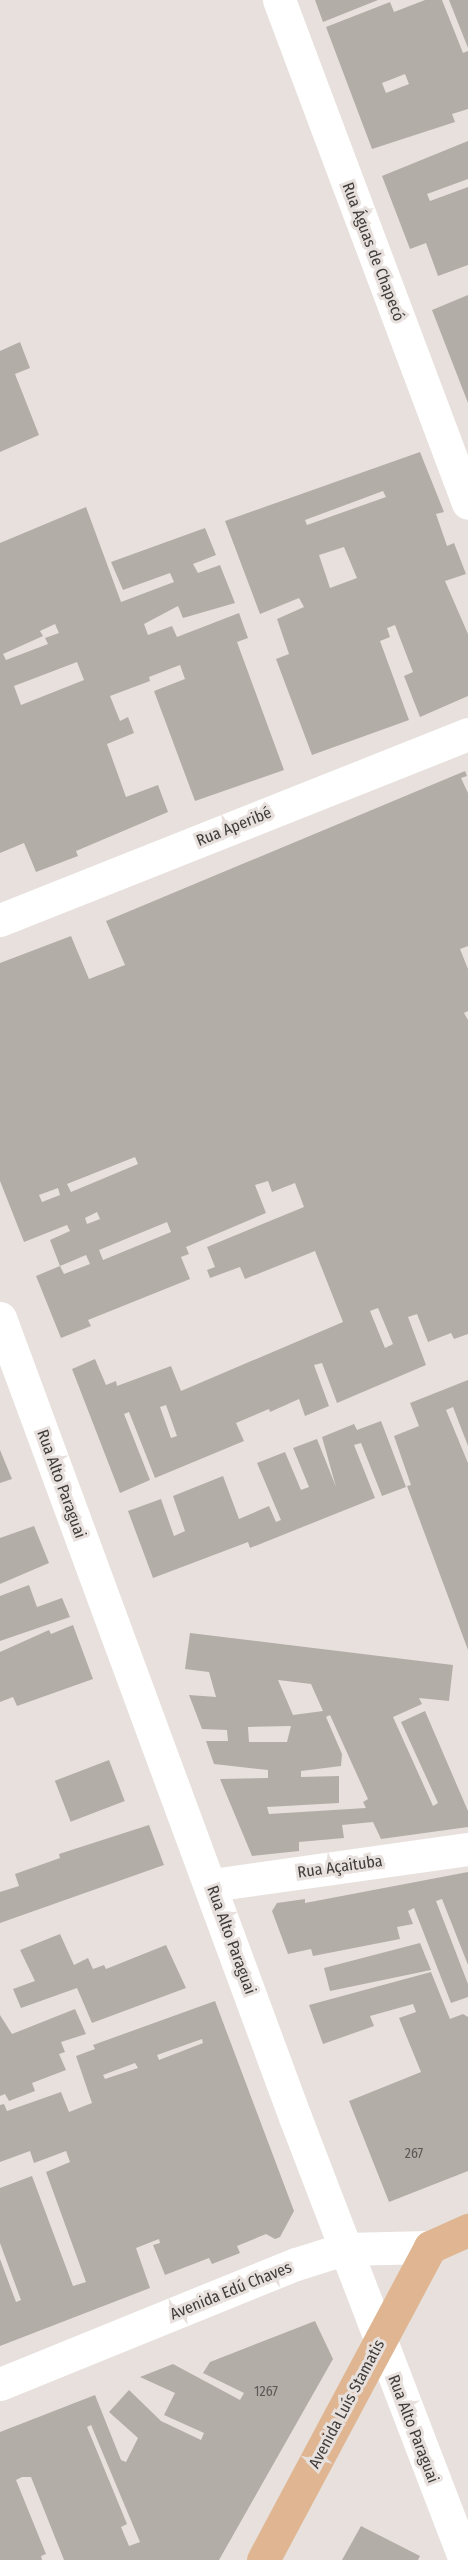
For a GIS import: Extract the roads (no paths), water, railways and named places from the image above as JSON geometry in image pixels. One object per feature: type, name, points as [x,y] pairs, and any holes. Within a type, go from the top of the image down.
[{"type":"main road","name":"Avenida Edú Chaves","points":[[430,2247],[468,2230]]},
{"type":"main road","name":"Avenida Luís Stamatis","points":[[263,2560],[430,2247]]},
{"type":"street","name":"Rua Águas de Chapecó","points":[[279,0],[468,503]]},
{"type":"street","name":"Rua Aperibé","points":[[0,920],[468,734]]},
{"type":"street","name":"Rua Alto Paraguai","points":[[0,1318],[344,2248],[465,2560]]},
{"type":"street","name":"Rua Açaituba","points":[[212,1886],[468,1849]]},
{"type":"street","name":"Avenida Edú Chaves","points":[[0,2384],[296,2264],[344,2248],[430,2247]]}]
